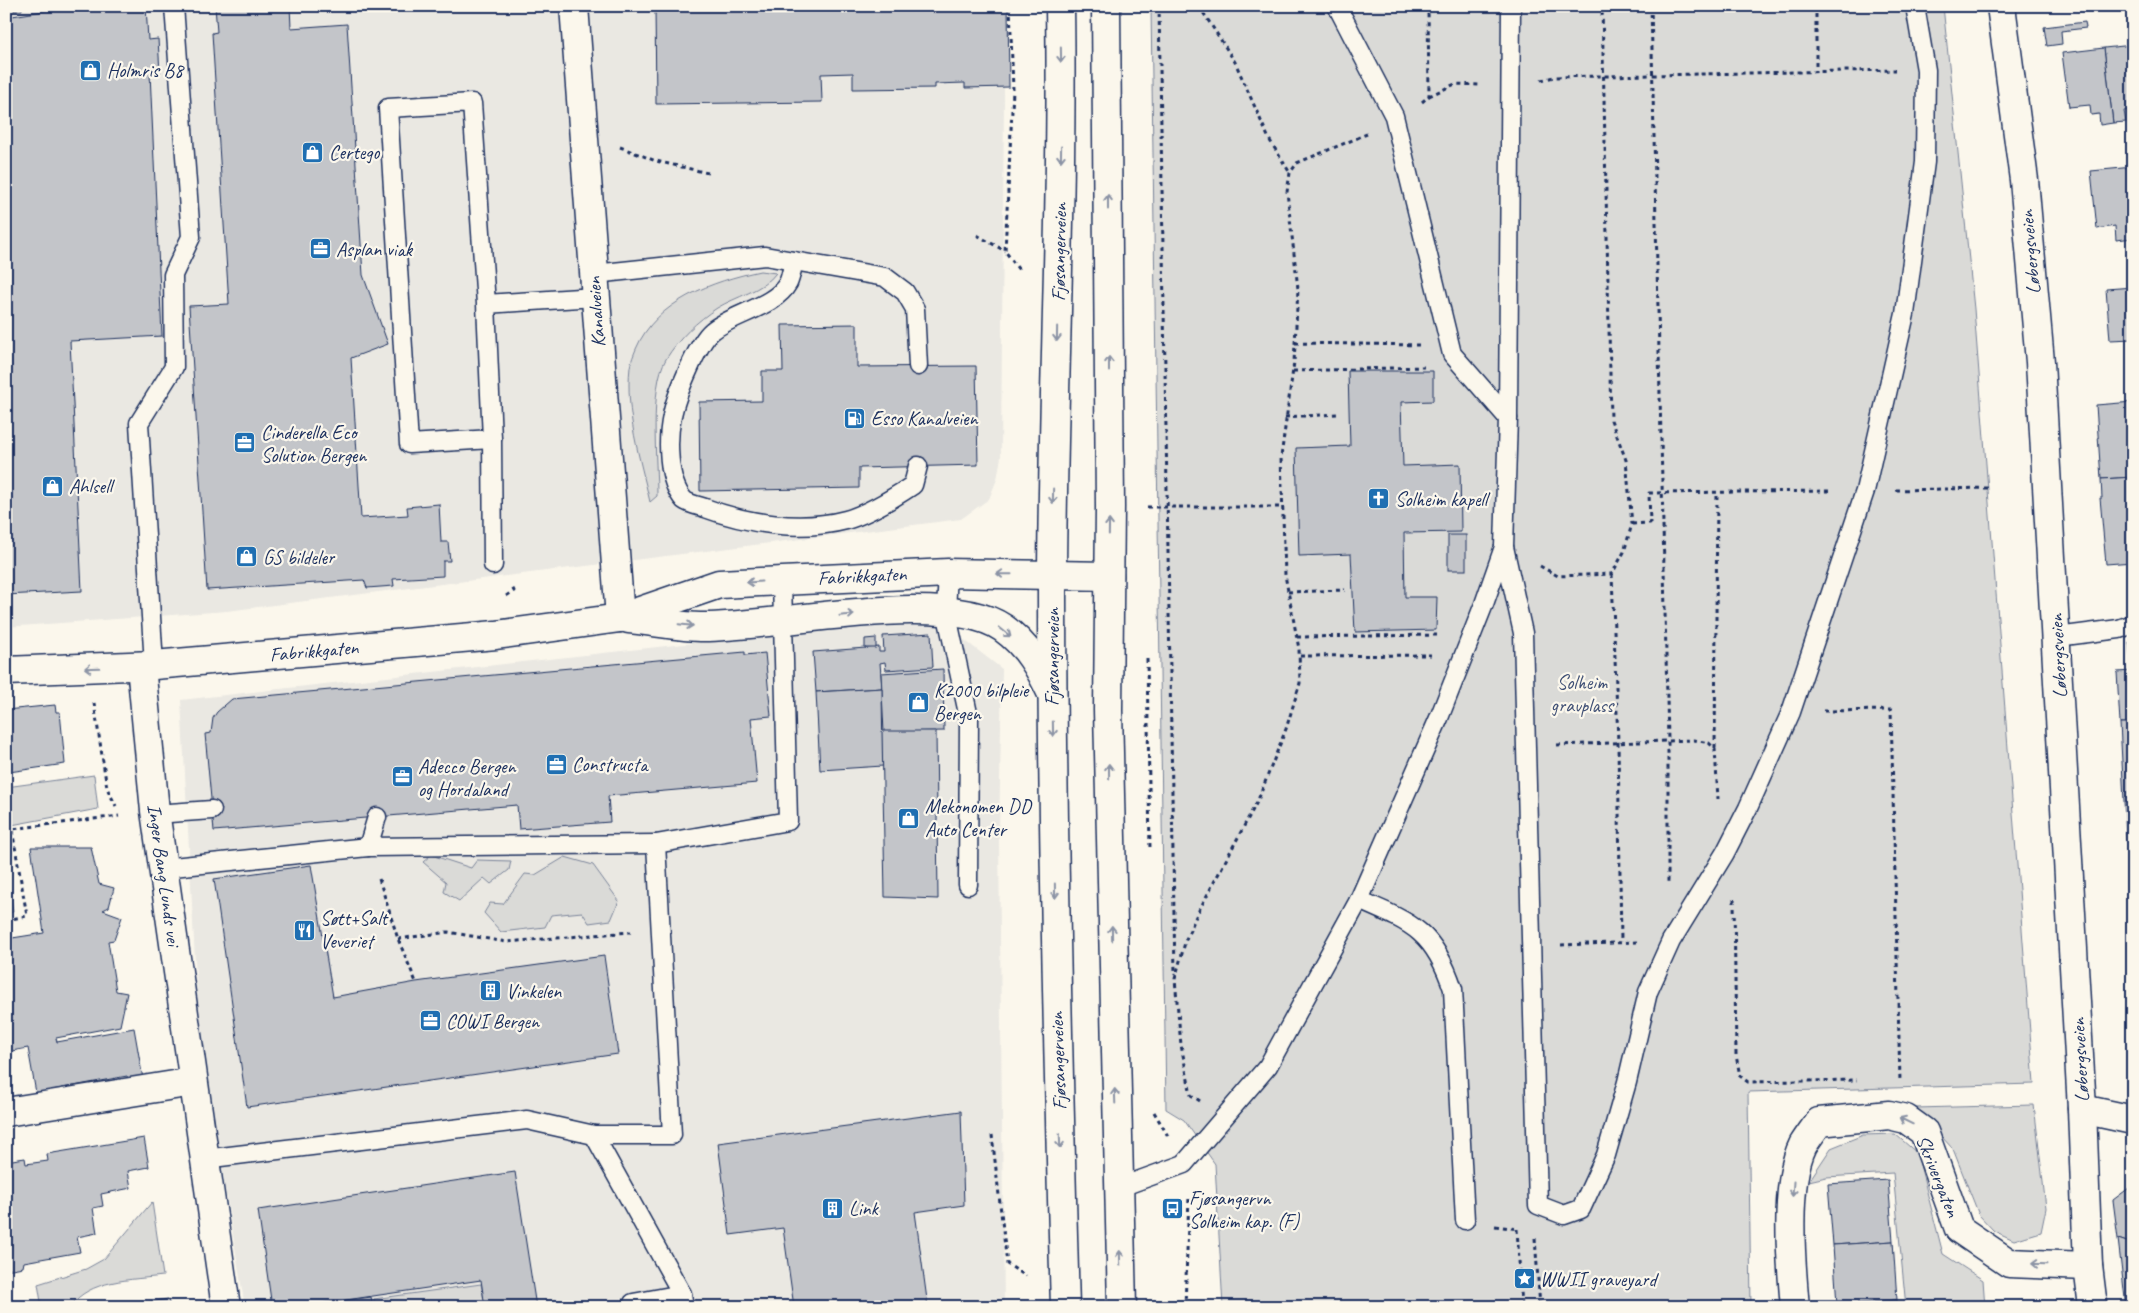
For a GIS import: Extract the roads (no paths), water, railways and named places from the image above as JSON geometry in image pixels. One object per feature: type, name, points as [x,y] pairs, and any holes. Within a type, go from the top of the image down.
[{"type":"main road","name":"Kanalveien","points":[[574,6],[620,618]]},
{"type":"main road","name":"Fjøsangerveien","points":[[1060,6],[1062,115],[1052,575],[1052,694],[1056,986],[1065,1307]]},
{"type":"main road","points":[[1106,6],[1108,710],[1122,1307]]},
{"type":"main road","name":"Løbergsveien","points":[[2001,6],[2024,180],[2040,362],[2057,637],[2082,1109],[2088,1266],[2093,1307]]},
{"type":"main road","name":"Fabrikkgaten","points":[[6,671],[148,666],[496,635],[620,618],[719,584],[948,573],[1109,576]]},
{"type":"main road","name":"Fabrikkgaten","points":[[620,618],[704,627],[890,611],[946,611],[975,617],[1003,628],[1037,661],[1052,694]]},
{"type":"main road","name":"Inger Bang Lunds vei","points":[[148,666],[155,814],[226,1307]]},
{"type":"main road","points":[[6,1112],[193,1082]]},
{"type":"main road","points":[[2082,1109],[2133,1120]]},
{"type":"main road","name":"Skrivergaten","points":[[1795,1307],[1791,1211],[1793,1177],[1803,1146],[1819,1122],[1889,1115],[1906,1119],[1924,1132],[1959,1229],[2009,1263],[2088,1266]]},
{"type":"lane","points":[[148,666],[139,423],[174,367],[173,275],[191,237],[174,6]]},
{"type":"lane","points":[[1336,6],[1395,122],[1452,354],[1508,418]]},
{"type":"lane","points":[[1511,6],[1508,418],[1504,547],[1523,633],[1538,1205],[1564,1215],[1581,1209],[1606,1156],[1627,1082],[1648,992],[1671,942],[1725,854],[1791,712],[1865,492],[1905,314],[1925,162],[1926,70],[1915,6]]},
{"type":"lane","points":[[492,440],[408,444],[388,108],[472,103],[486,304],[492,440],[493,565]]},
{"type":"lane","points":[[486,304],[765,256],[885,277],[905,292],[915,309],[918,366]]},
{"type":"lane","points":[[794,261],[787,283],[774,297],[711,332],[680,384],[671,417],[670,469],[676,487],[685,501],[718,513],[762,524],[802,525],[847,520],[897,496],[913,485],[918,466]]},
{"type":"lane","points":[[1118,1188],[1184,1164],[1268,1066],[1359,900],[1439,718],[1484,604],[1504,547]]},
{"type":"lane","points":[[948,573],[946,611],[970,718],[968,885]]},
{"type":"lane","points":[[163,868],[368,847],[656,844],[788,821],[782,580]]},
{"type":"lane","points":[[2057,637],[2119,629],[2133,624]]},
{"type":"lane","points":[[155,814],[212,810]]},
{"type":"lane","points":[[368,847],[377,817]]},
{"type":"lane","points":[[204,1159],[527,1120],[594,1135],[672,1135],[656,844]]},
{"type":"lane","points":[[1359,900],[1399,918],[1426,935],[1444,962],[1452,989],[1465,1220]]},
{"type":"lane","points":[[594,1135],[683,1300],[633,1303],[633,1307]]},
{"type":"place","name":"Holmris B8","points":[[91,70]]},
{"type":"place","name":"Certego","points":[[313,152]]},
{"type":"place","name":"Asplan viak","points":[[320,249]]},
{"type":"place","name":"Esso Kanalveien","points":[[855,418]]},
{"type":"place","name":"Cinderella Eco Solution Bergen","points":[[245,443]]},
{"type":"place","name":"Ahlsell","points":[[53,486]]},
{"type":"place","name":"Solheim kapell","points":[[1379,499]]},
{"type":"place","name":"GS bildeler","points":[[247,557]]},
{"type":"place","name":"K2000 bilpleie Bergen","points":[[918,702]]},
{"type":"place","name":"Constructa","points":[[556,764]]},
{"type":"place","name":"Adecco Bergen og Hordaland","points":[[402,777]]},
{"type":"place","name":"Mekonomen DD Auto Center","points":[[909,818]]},
{"type":"place","name":"Søtt+Salt Veveriet","points":[[304,930]]},
{"type":"place","name":"Vinkelen","points":[[490,991]]},
{"type":"place","name":"COWI Bergen","points":[[430,1021]]},
{"type":"place","name":"Link","points":[[833,1208]]},
{"type":"place","name":"Fjøsangervn Solheim kap. (F)","points":[[1173,1209]]},
{"type":"place","name":"WWII graveyard","points":[[1524,1279]]},
{"type":"park label","name":"Solheim gravplass","points":[[1582,694]]}]
